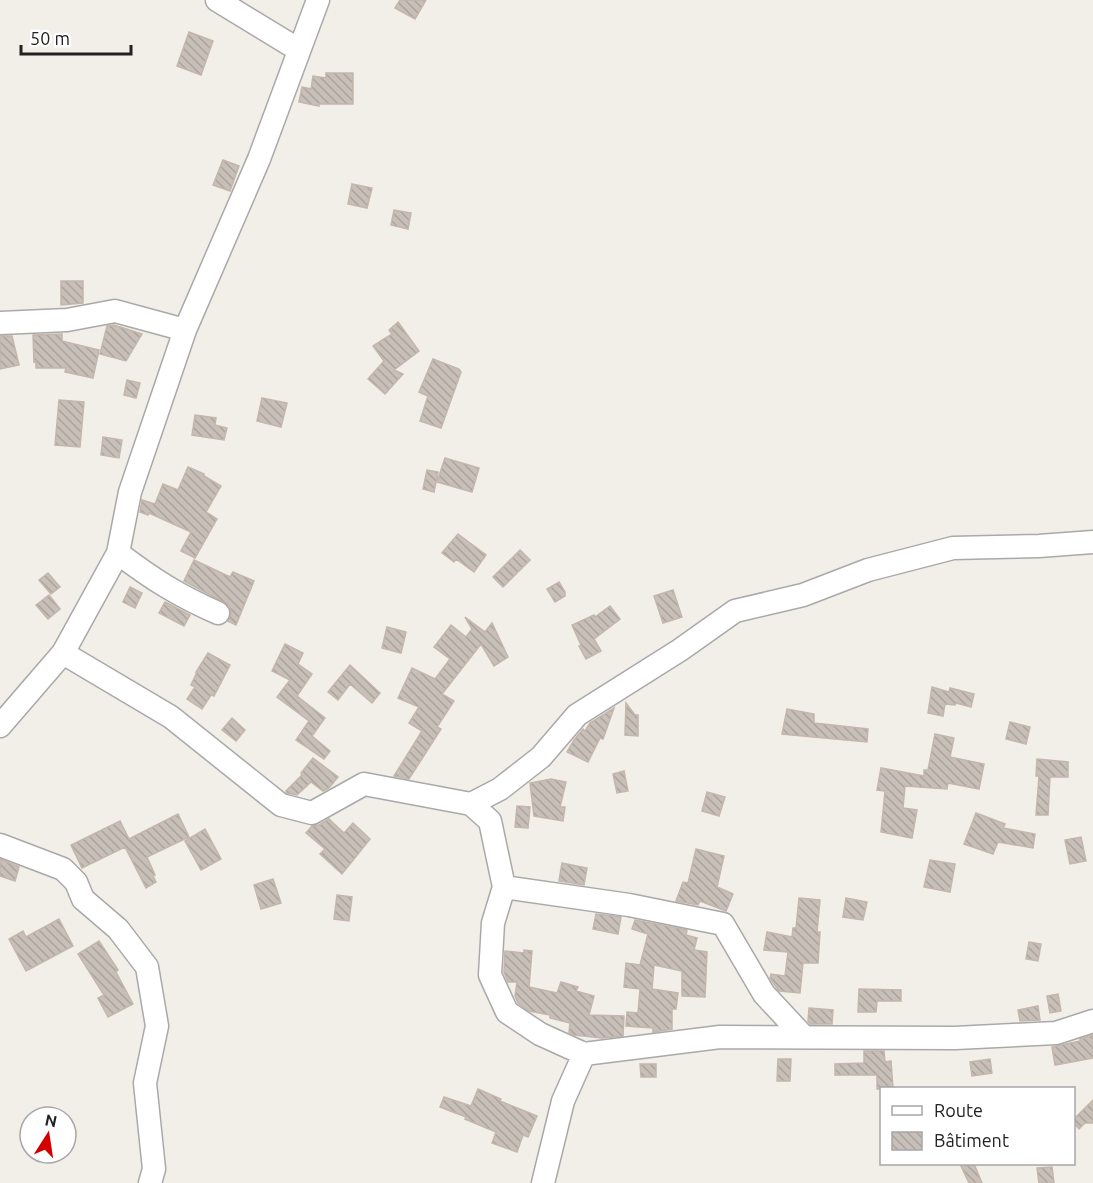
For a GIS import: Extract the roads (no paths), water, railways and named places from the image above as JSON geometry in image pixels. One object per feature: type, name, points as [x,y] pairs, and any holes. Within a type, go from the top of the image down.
[{"type":"street","points":[[217,0],[299,50]]},
{"type":"street","points":[[0,726],[63,652],[118,553],[130,492],[185,330],[259,159],[318,0]]},
{"type":"street","points":[[0,323],[67,320],[115,311],[185,330]]},
{"type":"street","points":[[471,804],[500,789],[541,757],[577,715],[680,650],[735,611],[803,595],[868,570],[953,548],[1070,545],[1093,542]]},
{"type":"street","points":[[118,553],[150,577],[183,597],[218,613]]},
{"type":"street","points":[[63,652],[171,717],[281,805],[312,813],[364,784],[471,804],[490,821],[504,887],[493,924],[490,975],[507,1012],[540,1034],[584,1054],[720,1037],[955,1038],[1056,1033],[1093,1021]]},
{"type":"street","points":[[0,845],[63,869],[76,882],[83,899],[118,929],[147,968],[157,1026],[146,1083],[154,1168],[150,1183]]},
{"type":"street","points":[[504,887],[629,905],[723,924],[764,994],[804,1037]]},
{"type":"street","points":[[543,1183],[563,1101],[584,1054]]}]
